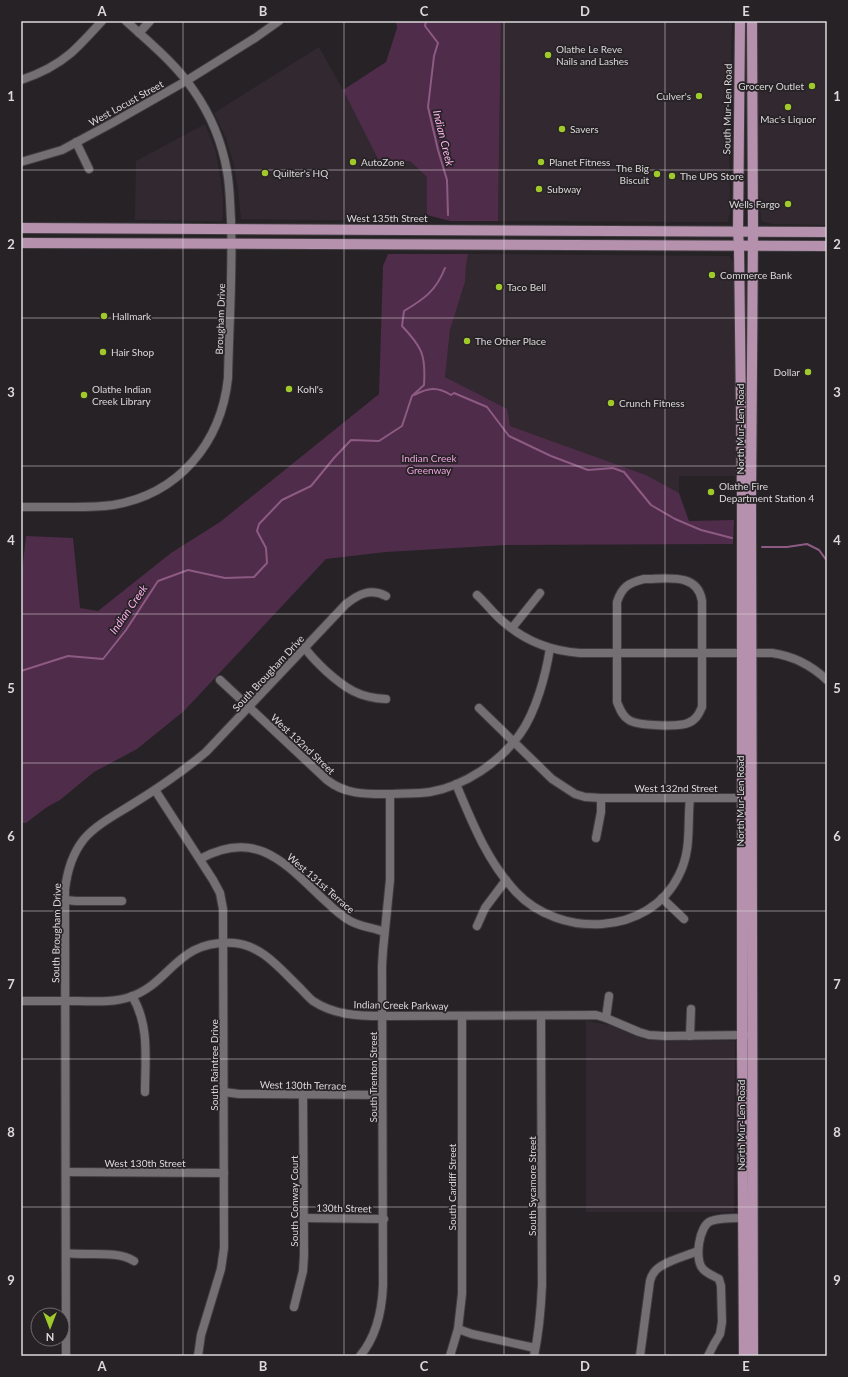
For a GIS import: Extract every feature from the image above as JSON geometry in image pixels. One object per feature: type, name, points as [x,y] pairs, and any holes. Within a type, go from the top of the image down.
[{"type":"main road","name":"South Mur-Len Road","points":[[739,246],[740,21]]},
{"type":"main road","points":[[752,21],[753,246]]},
{"type":"main road","name":"West 135th Street","points":[[21,228],[827,232]]},
{"type":"main road","points":[[21,243],[827,246]]},
{"type":"main road","name":"North Mur-Len Road","points":[[739,246],[742,481],[747,652]]},
{"type":"main road","name":"North Mur-Len Road","points":[[753,246],[747,652],[747,798],[742,1035],[753,1356]]},
{"type":"main road","name":"North Mur-Len Road","points":[[744,1356],[753,1035],[747,798]]},
{"type":"street","points":[[21,80],[43,71],[71,54],[102,21]]},
{"type":"street","name":"Brougham Drive","points":[[23,507],[112,505],[134,500],[153,492],[172,481],[188,467],[202,451],[210,439],[219,419],[227,392],[232,243],[230,192],[227,171],[220,144],[203,105],[186,81],[173,65],[126,21]]},
{"type":"street","points":[[139,33],[150,21]]},
{"type":"street","name":"West Locust Street","points":[[21,162],[62,150],[186,81],[255,38],[279,21]]},
{"type":"street","points":[[76,142],[89,169]]},
{"type":"street","points":[[644,580],[685,580],[697,586],[701,594],[702,605],[702,707],[699,715],[688,724],[641,724],[634,723],[627,719],[620,712],[617,702],[616,652],[617,602],[620,593],[625,587],[634,581],[644,580]]},
{"type":"street","name":"South Brougham Drive","points":[[66,1356],[65,900],[66,878],[74,854],[83,840],[97,827],[187,768],[206,752],[346,604],[370,592],[378,592],[386,596]]},
{"type":"street","points":[[512,628],[540,594]]},
{"type":"street","points":[[478,595],[505,624],[528,639],[564,652],[747,652],[779,654],[796,659],[813,668],[827,680]]},
{"type":"street","points":[[305,648],[312,657],[340,684],[349,690],[363,696],[386,699]]},
{"type":"street","points":[[513,742],[520,734],[532,713],[546,672],[550,648]]},
{"type":"street","name":"West 132nd Street","points":[[220,680],[332,784],[355,793],[390,794],[431,792],[463,782],[480,773],[500,756],[513,742]]},
{"type":"street","name":"West 132nd Street","points":[[479,708],[552,779],[570,792],[585,797],[601,798],[747,798]]},
{"type":"street","points":[[456,784],[477,834],[495,866],[516,892],[535,908],[579,924],[589,925],[609,924],[628,919],[646,910],[662,898],[674,883],[686,857],[689,841],[690,798]]},
{"type":"street","name":"South Raintree Drive","points":[[155,790],[213,880],[220,893],[223,909],[224,1248],[221,1269],[201,1335],[198,1356]]},
{"type":"street","name":"South Trenton Street","points":[[360,1356],[374,1335],[382,1303],[384,1219],[382,1095],[383,950],[390,880],[390,794]]},
{"type":"street","points":[[596,838],[601,812],[601,798]]},
{"type":"street","name":"West 131st Terrace","points":[[200,858],[212,852],[232,847],[248,847],[264,851],[284,863],[347,920],[384,932]]},
{"type":"street","points":[[477,926],[485,908],[506,880]]},
{"type":"street","points":[[662,898],[684,918]]},
{"type":"street","points":[[65,900],[122,901]]},
{"type":"street","name":"Indian Creek Parkway","points":[[21,1001],[116,1001],[132,996],[152,984],[189,952],[206,945],[235,943],[266,955],[312,1000],[343,1014],[358,1016],[462,1017],[596,1015],[639,1032],[649,1034],[665,1036],[753,1035]]},
{"type":"street","points":[[132,996],[142,1018],[144,1030],[145,1092]]},
{"type":"street","points":[[606,1018],[609,996]]},
{"type":"street","points":[[690,1036],[692,1009]]},
{"type":"street","name":"South Sycamore Street","points":[[534,1352],[541,1311],[542,1285],[541,1016]]},
{"type":"street","name":"South Cardiff Street","points":[[450,1356],[458,1329],[462,1294],[462,1017]]},
{"type":"street","name":"West 130th Terrace","points":[[224,1092],[239,1094],[382,1095]]},
{"type":"street","name":"South Conway Court","points":[[294,1307],[303,1271],[304,1095]]},
{"type":"street","name":"West 130th Street","points":[[66,1172],[224,1172]]},
{"type":"street","name":"130th Street","points":[[304,1218],[384,1219]]},
{"type":"street","points":[[708,1356],[720,1334],[722,1322],[721,1286],[719,1279],[703,1270],[698,1260],[698,1251],[705,1225],[710,1221],[748,1218]]},
{"type":"street","points":[[640,1356],[652,1274],[657,1269],[669,1262],[698,1251]]},
{"type":"street","points":[[66,1254],[119,1255],[128,1257],[134,1261]]},
{"type":"street","points":[[458,1329],[534,1352]]},
{"type":"shaded area","points":[[501,21],[732,21],[729,133],[730,214],[728,221],[498,221]]},
{"type":"shaded area","points":[[757,21],[827,21],[827,225],[772,224],[761,220],[759,189]]},
{"type":"shaded area","points":[[319,47],[343,90],[379,161],[410,161],[427,177],[427,214],[416,219],[399,221],[241,219],[234,166],[226,138],[214,113]]},
{"type":"shaded area","points":[[205,124],[215,149],[219,169],[223,198],[223,217],[221,221],[135,220],[136,161]]},
{"type":"shaded area","points":[[468,254],[729,256],[734,263],[734,363],[737,476],[679,476],[679,493],[646,475],[510,426],[445,376],[450,330],[465,282]]},
{"type":"shaded area","points":[[586,1021],[610,1025],[646,1040],[735,1042],[734,1212],[586,1212]]},
{"type":"green space","points":[[396,21],[501,21],[498,221],[450,221],[427,215],[427,177],[410,161],[379,161],[343,90],[386,62],[397,28]]},
{"type":"green space","name":"Indian Creek Greenway","points":[[388,254],[468,254],[465,282],[450,330],[445,377],[507,409],[510,426],[646,475],[679,493],[689,521],[734,520],[733,544],[506,545],[386,552],[326,559],[184,711],[137,749],[94,772],[60,800],[47,807],[26,823],[21,823],[21,580],[26,536],[73,538],[80,608],[98,611],[171,553],[220,522],[379,394],[383,266]]},
{"type":"waterway","name":"Indian Creek","points":[[426,21],[425,26],[438,43],[434,56],[428,107],[447,180],[448,215]]},
{"type":"waterway","name":"Indian Creek","points":[[21,671],[68,656],[103,659],[126,630],[158,581],[188,570],[225,578],[254,577],[267,563],[266,548],[257,531],[259,524],[282,500],[311,486],[351,440],[379,441],[402,426],[412,396],[424,385],[424,366],[421,352],[414,340],[402,326],[404,311],[429,294],[438,283],[445,268]]},
{"type":"waterway","points":[[414,395],[424,391],[437,389],[451,395],[454,393],[487,407],[509,436],[551,456],[588,470],[613,468],[624,472],[651,505],[675,519],[701,530],[732,538]]},
{"type":"waterway","points":[[762,547],[787,547],[807,544],[819,550],[827,561]]},
{"type":"place","name":"Olathe Le Reve Nails and Lashes","points":[[548,55]]},
{"type":"place","name":"Grocery Outlet","points":[[812,86]]},
{"type":"place","name":"Culver's","points":[[699,96]]},
{"type":"place","name":"Mac's Liquor","points":[[788,107]]},
{"type":"place","name":"Savers","points":[[562,129]]},
{"type":"place","name":"AutoZone","points":[[353,162]]},
{"type":"place","name":"Planet Fitness","points":[[541,162]]},
{"type":"place","name":"Quilter's HQ","points":[[265,173]]},
{"type":"place","name":"The Big Biscuit","points":[[657,174]]},
{"type":"place","name":"The UPS Store","points":[[672,176]]},
{"type":"place","name":"Subway","points":[[539,189]]},
{"type":"place","name":"Wells Fargo","points":[[788,204]]},
{"type":"place","name":"Commerce Bank","points":[[712,275]]},
{"type":"place","name":"Taco Bell","points":[[499,287]]},
{"type":"place","name":"Hallmark","points":[[104,316]]},
{"type":"place","name":"The Other Place","points":[[467,341]]},
{"type":"place","name":"Hair Shop","points":[[103,352]]},
{"type":"place","name":"Dollar","points":[[808,372]]},
{"type":"place","name":"Kohl's","points":[[289,389]]},
{"type":"place","name":"Olathe Indian Creek Library","points":[[84,395]]},
{"type":"place","name":"Crunch Fitness","points":[[611,403]]},
{"type":"place","name":"Olathe Fire Department Station 4","points":[[711,492]]}]
